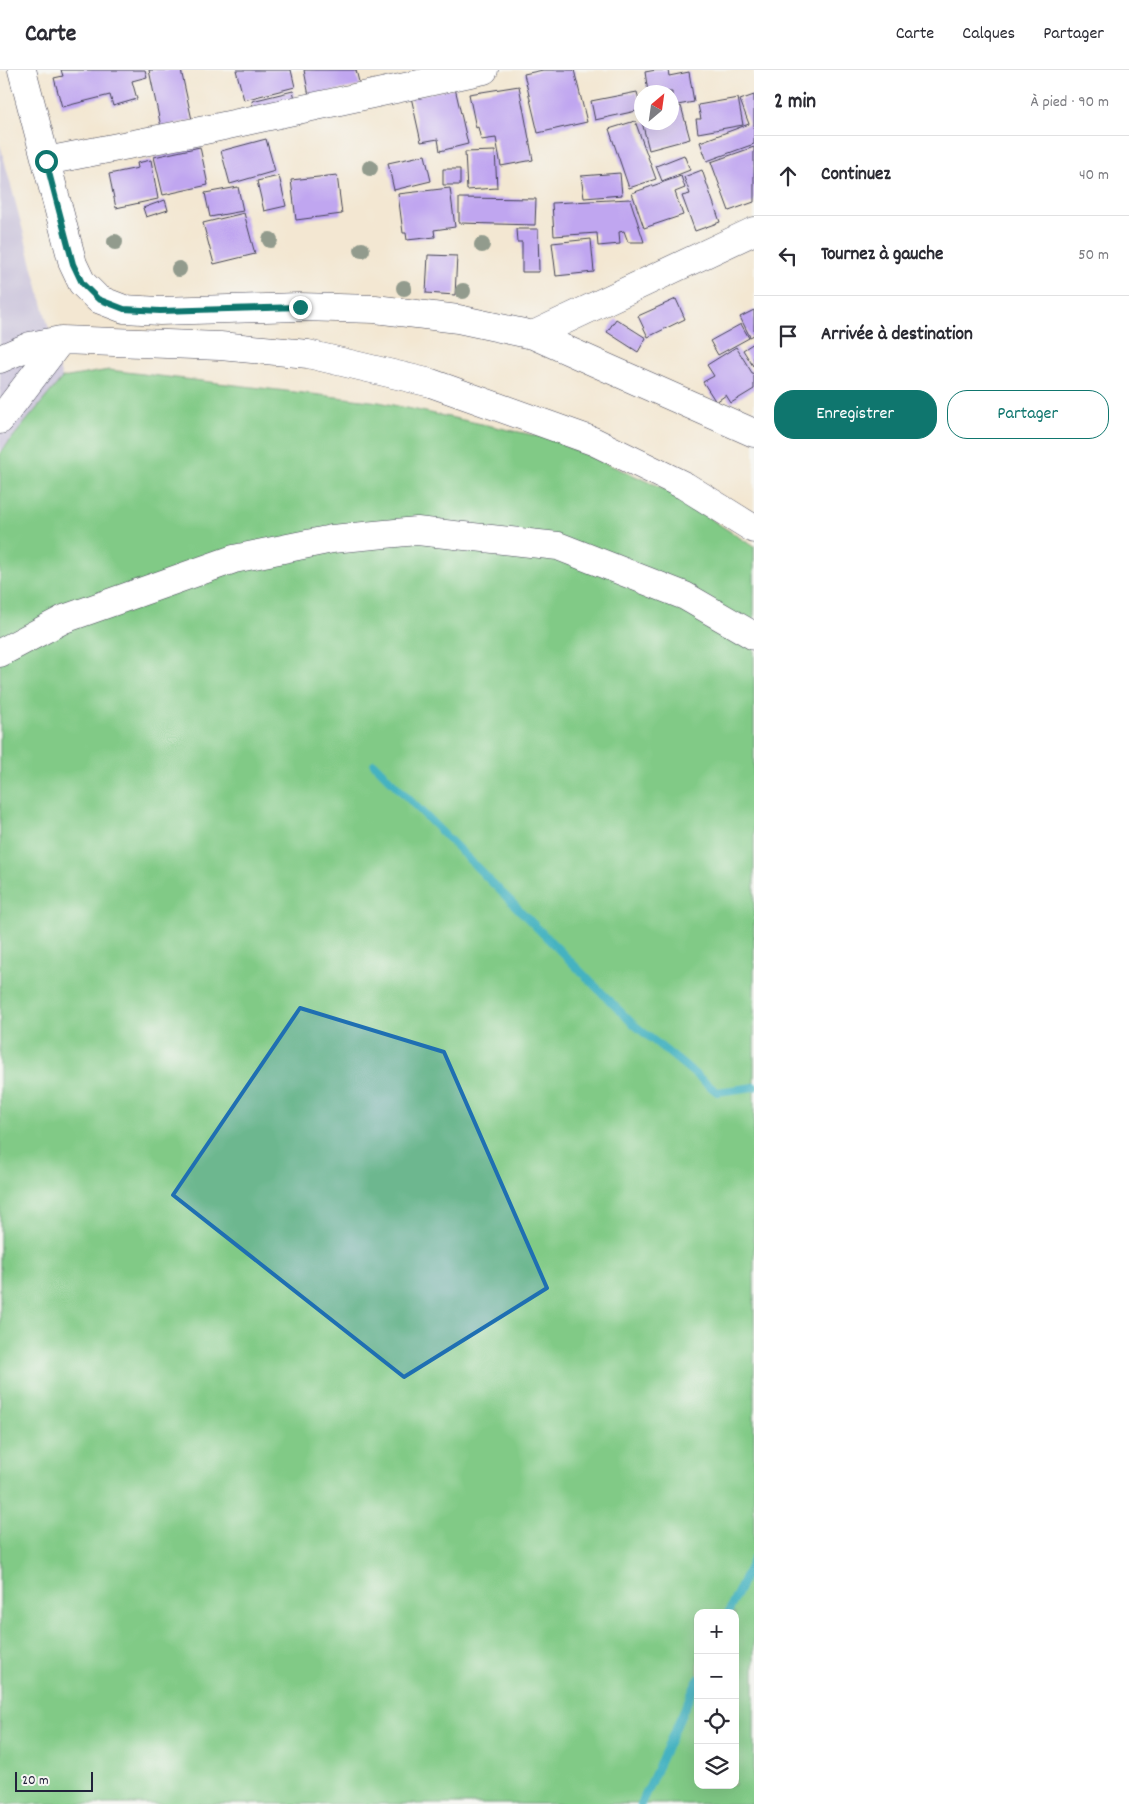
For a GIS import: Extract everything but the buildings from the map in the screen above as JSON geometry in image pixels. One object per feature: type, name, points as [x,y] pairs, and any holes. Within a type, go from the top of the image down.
[{"type":"street","points":[[22,70],[73,264],[82,283],[98,299],[124,309],[160,311],[300,307],[375,309],[458,319],[533,336],[750,427]]},
{"type":"street","points":[[46,161],[205,130],[484,70]]},
{"type":"street","points":[[533,336],[754,231]]},
{"type":"street","points":[[0,420],[62,340]]},
{"type":"street","points":[[1,354],[62,340],[220,346],[308,354],[431,383],[594,441],[685,486],[754,529]]},
{"type":"street","points":[[0,653],[64,619],[234,559],[332,539],[417,532],[558,546],[685,596],[754,636]]},
{"type":"highlighted area","points":[[300,1008],[444,1052],[547,1288],[404,1377],[173,1195]]},
{"type":"shaded area","points":[[0,144],[62,378],[0,453]]},
{"type":"green space","points":[[109,370],[379,402],[547,438],[663,488],[754,547],[754,1804],[0,1804],[0,453],[62,378]]},
{"type":"waterway","points":[[374,764],[632,1023],[717,1092],[754,1087]]},
{"type":"waterway","points":[[730,1609],[754,1558]]},
{"type":"waterway","points":[[641,1804],[694,1688]]},
{"type":"route","points":[[46,161],[73,264],[82,283],[98,299],[124,309],[160,311],[300,307]]}]
